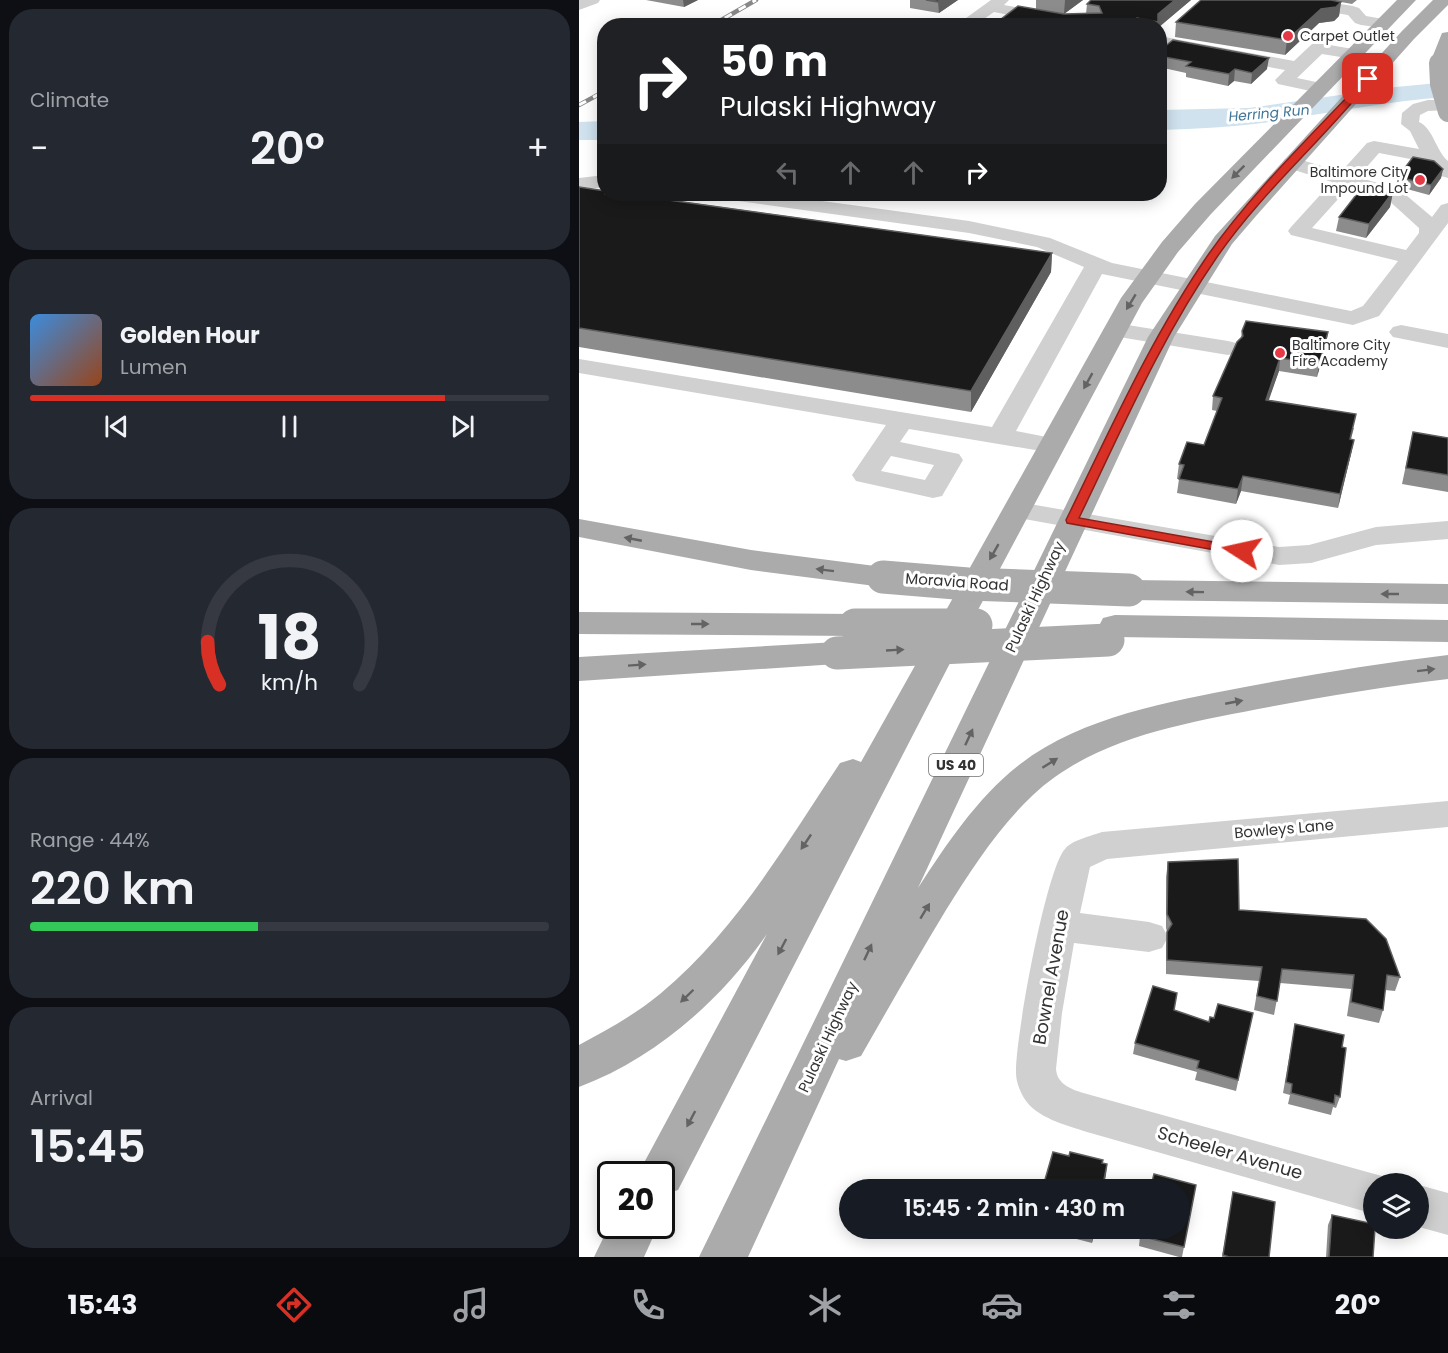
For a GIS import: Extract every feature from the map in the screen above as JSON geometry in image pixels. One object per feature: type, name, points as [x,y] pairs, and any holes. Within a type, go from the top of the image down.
[{"type":"main road","points":[[1368,79],[1376,57],[1388,40],[1426,0]]},
{"type":"main road","name":"Pulaski Highway","points":[[723,1257],[1161,337],[1229,234],[1331,119],[1443,0]]},
{"type":"main road","points":[[668,1161],[946,638],[1115,330],[1148,275],[1203,208],[1290,124],[1317,91],[1402,5]]},
{"type":"main road","points":[[1448,37],[1439,63],[1440,84],[1448,112]]},
{"type":"main road","points":[[1290,124],[1294,135],[1281,154],[1283,158],[1292,163]]},
{"type":"main road","name":"Moravia Road","points":[[579,528],[751,560],[883,577],[968,584],[1129,590],[1448,594]]},
{"type":"main road","points":[[579,622],[855,625],[1111,633],[1282,630],[1448,632]]},
{"type":"main road","points":[[579,669],[1111,633]]},
{"type":"main road","points":[[579,1067],[631,1039],[676,1006],[720,965],[758,914],[946,638]]},
{"type":"main road","points":[[753,1194],[935,895],[977,833],[1006,798],[1033,773],[1063,755],[1104,736],[1146,723],[1215,706],[1314,687],[1448,667]]},
{"type":"main road","points":[[618,1257],[627,1239]]},
{"type":"street","points":[[579,5],[592,0]]},
{"type":"street","points":[[1286,0],[1353,11],[1354,23],[1383,23]]},
{"type":"street","points":[[974,18],[996,3],[1056,18]]},
{"type":"street","points":[[1373,6],[1402,5]]},
{"type":"street","points":[[1072,18],[1087,7]]},
{"type":"street","points":[[1167,33],[1177,24]]},
{"type":"street","points":[[1317,91],[1284,80],[1332,37]]},
{"type":"street","points":[[1167,42],[1298,67]]},
{"type":"street","points":[[1318,48],[1353,54]]},
{"type":"street","points":[[1448,105],[1423,106],[1411,113],[1410,124],[1418,128],[1432,156],[1448,172]]},
{"type":"street","points":[[1412,258],[1298,231],[1374,147],[1432,156]]},
{"type":"street","points":[[1292,163],[1393,194],[1430,226],[1429,233]]},
{"type":"street","points":[[579,184],[597,182]]},
{"type":"street","points":[[781,201],[969,227],[1043,242],[1096,265],[1353,318],[1371,311],[1448,209]]},
{"type":"street","points":[[1000,436],[1096,265]]},
{"type":"street","points":[[1115,330],[1228,348]]},
{"type":"street","points":[[1401,332],[1448,341]]},
{"type":"street","points":[[579,366],[1053,445]]},
{"type":"street","points":[[884,447],[903,419]]},
{"type":"street","points":[[1018,510],[1279,556],[1311,554],[1376,536],[1448,530]]},
{"type":"street","name":"Bowleys Lane","points":[[1120,844],[1448,814]]},
{"type":"street","name":"Bownel Avenue","points":[[1087,1113],[1047,1096],[1034,1074],[1071,871],[1078,856],[1103,846],[1120,844]]},
{"type":"street","points":[[1060,926],[1149,937]]},
{"type":"street","name":"Scheeler Avenue","points":[[1087,1113],[1363,1190]]},
{"type":"street","points":[[1429,1209],[1448,1214]]},
{"type":"water","name":"Herring Run","points":[[1448,82],[1448,97],[1381,104],[1256,124],[1167,130],[1167,110],[1249,108]]},
{"type":"water","points":[[597,121],[597,140],[579,140],[579,122]]},
{"type":"building","points":[[1091,0],[1175,0],[1158,14],[1158,18],[1002,18],[1018,6],[1064,14],[1102,13],[1099,6],[1087,4]]},
{"type":"building","points":[[1201,0],[1331,0],[1341,2],[1336,7],[1321,9],[1287,40],[1176,22]]},
{"type":"building","points":[[1173,40],[1269,58],[1252,73],[1235,69],[1229,74],[1186,66],[1191,62],[1167,58],[1167,45]]},
{"type":"building","points":[[1413,157],[1434,161],[1443,169],[1431,185],[1398,177]]},
{"type":"building","points":[[1363,186],[1393,192],[1369,224],[1339,217]]},
{"type":"building","points":[[579,187],[597,190],[597,201],[676,201],[1052,253],[971,391],[579,328]]},
{"type":"building","points":[[1246,321],[1328,332],[1319,364],[1280,358],[1266,400],[1356,414],[1350,439],[1354,440],[1340,494],[1243,476],[1238,489],[1179,479],[1184,465],[1179,464],[1187,442],[1204,445],[1222,398],[1213,396],[1237,342],[1243,336],[1242,331]]},
{"type":"building","points":[[1413,432],[1448,438],[1448,475],[1406,468]]},
{"type":"building","points":[[1238,859],[1239,910],[1366,919],[1386,939],[1400,977],[1387,975],[1383,1010],[1351,1002],[1354,975],[1282,969],[1277,1001],[1257,996],[1262,967],[1167,960],[1167,932],[1172,924],[1167,914],[1168,862]]},
{"type":"building","points":[[1153,986],[1177,993],[1174,1010],[1209,1022],[1210,1017],[1214,1018],[1218,1004],[1253,1013],[1238,1080],[1197,1068],[1199,1061],[1135,1043]]},
{"type":"building","points":[[1295,1024],[1344,1035],[1342,1047],[1346,1048],[1340,1097],[1335,1095],[1334,1104],[1291,1093],[1292,1084],[1286,1082]]},
{"type":"building","points":[[1053,1152],[1069,1156],[1070,1152],[1103,1160],[1102,1163],[1107,1164],[1104,1179],[1045,1179]]},
{"type":"building","points":[[1154,1174],[1173,1179],[1153,1179]]},
{"type":"building","points":[[1190,1183],[1196,1185],[1190,1216]]},
{"type":"building","points":[[1233,1192],[1275,1202],[1269,1257],[1223,1255]]},
{"type":"building","points":[[1332,1215],[1363,1222],[1363,1239],[1374,1239],[1373,1257],[1329,1257]]},
{"type":"building","points":[[1152,1239],[1186,1239],[1184,1247]]},
{"type":"railway","points":[[725,18],[756,0]]},
{"type":"railway","points":[[579,105],[597,95]]},
{"type":"place","name":"Carpet Outlet","points":[[1288,36]]},
{"type":"place","name":"Baltimore City Impound Lot","points":[[1420,180]]},
{"type":"place","name":"Baltimore City Fire Academy","points":[[1280,353]]},
{"type":"route","points":[[1242,551],[1072,520],[1161,337],[1213,255],[1248,211],[1368,79]]}]
